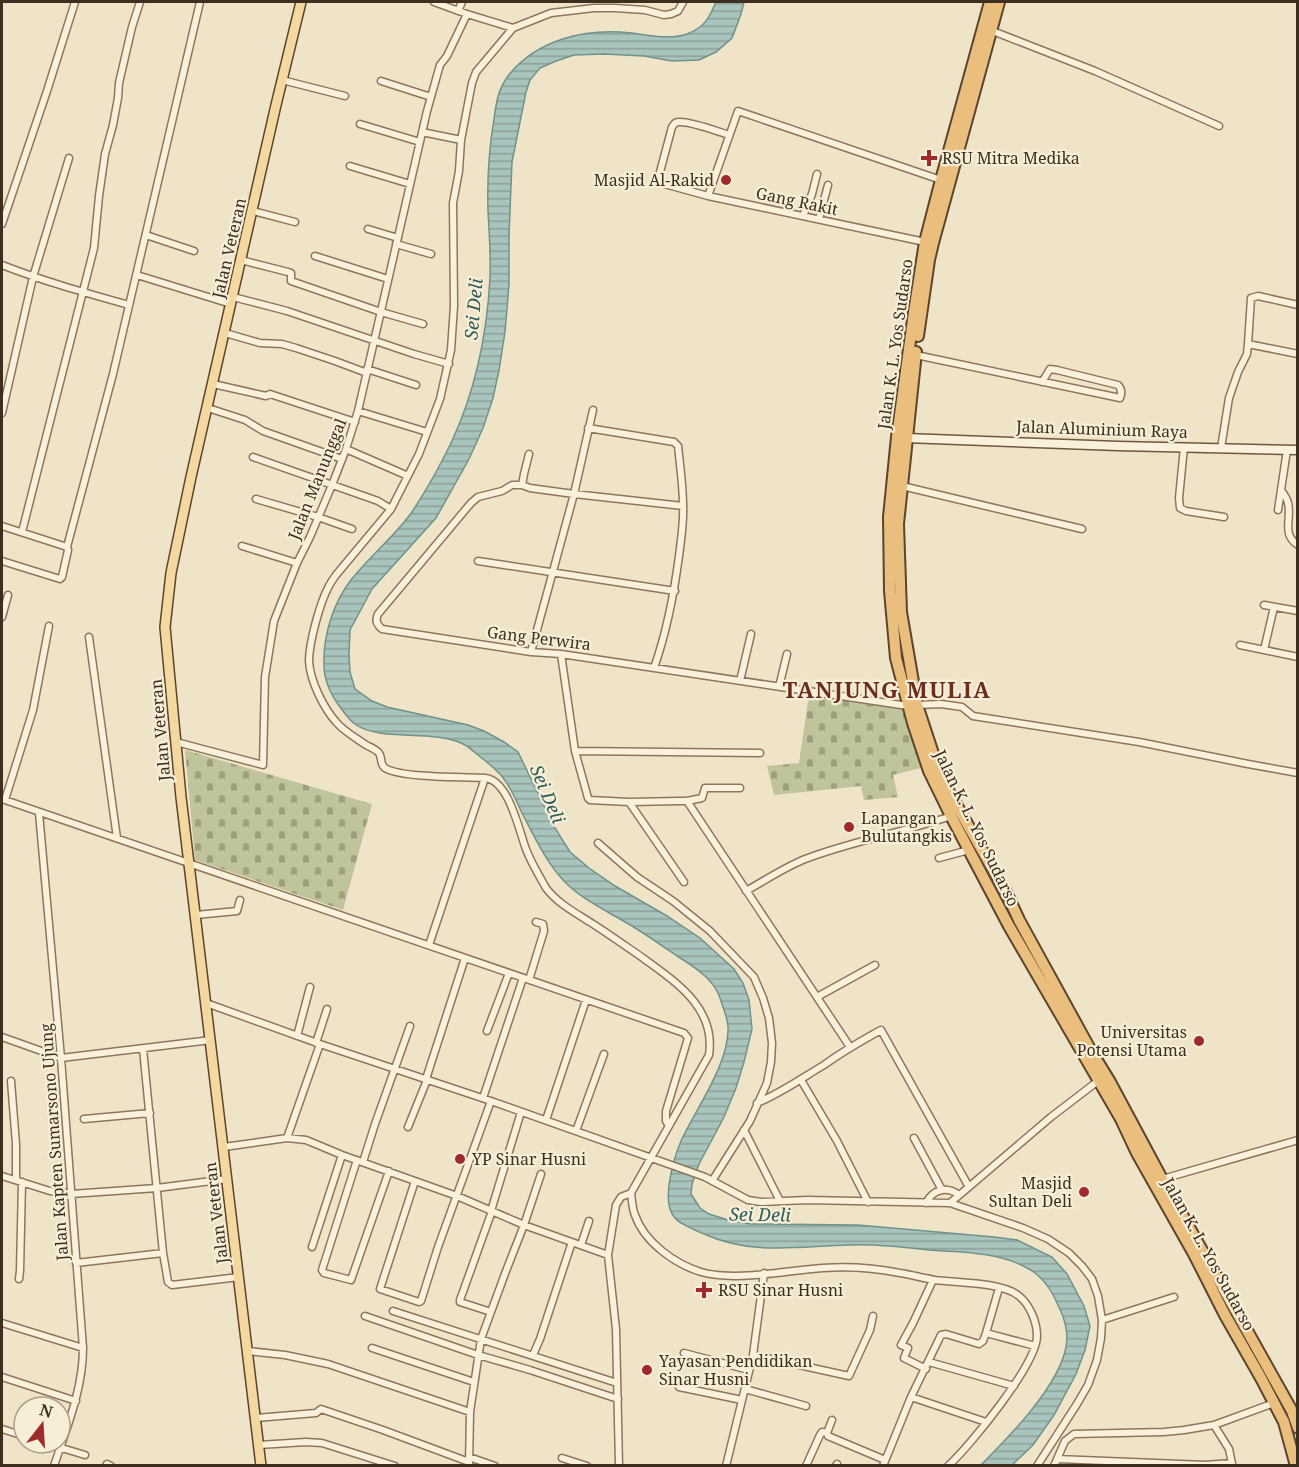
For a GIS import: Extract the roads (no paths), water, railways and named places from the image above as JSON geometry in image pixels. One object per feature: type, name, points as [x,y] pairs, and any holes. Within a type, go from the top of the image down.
[{"type":"highway","name":"Jalan K. L. Yos Sudarso","points":[[990,2],[986,28],[925,242],[902,437],[897,538],[900,612],[912,706],[941,778],[1110,1082],[1225,1315],[1284,1422],[1296,1466]]},
{"type":"highway","name":"Jalan K. L. Yos Sudarso","points":[[986,28],[999,2]]},
{"type":"highway","name":"Jalan K. L. Yos Sudarso","points":[[945,174],[929,260],[890,517],[890,591],[897,658],[929,771],[951,816],[1009,926],[1121,1119],[1137,1153],[1157,1181],[1292,1410],[1298,1428]]},
{"type":"main road","name":"Jalan Veteran","points":[[261,1466],[189,863],[165,627],[173,562],[191,477],[301,2]]},
{"type":"main road","name":"Jalan Aluminium Raya","points":[[902,437],[1118,446],[1298,450]]},
{"type":"street","points":[[2,224],[75,2]]},
{"type":"street","points":[[22,532],[94,248],[105,154],[113,125],[124,60],[140,2]]},
{"type":"street","points":[[2,561],[61,579],[67,546],[100,428],[137,275],[200,2]]},
{"type":"street","points":[[434,2],[443,3],[458,11],[513,28]]},
{"type":"street","points":[[458,11],[462,2]]},
{"type":"street","points":[[619,1466],[616,1329],[608,1255],[616,1205],[621,1197],[631,1192],[709,1056],[710,1034],[706,1021],[694,1001],[681,986],[550,893],[526,850],[510,803],[495,781],[485,778],[420,775],[385,768],[378,751],[352,736],[328,711],[312,678],[309,662],[328,586],[391,509],[419,454],[440,399],[452,350],[453,203],[459,171],[461,140],[476,72],[513,28],[551,13],[615,8],[645,10],[664,15],[678,11],[683,2]]},
{"type":"street","name":"Jalan Manunggal","points":[[176,742],[263,765],[265,677],[274,621],[332,485],[355,422],[422,132],[440,65],[447,56],[467,14]]},
{"type":"street","points":[[986,28],[1219,126]]},
{"type":"street","points":[[282,80],[345,96]]},
{"type":"street","points":[[381,81],[432,97]]},
{"type":"street","points":[[708,196],[738,111],[945,174]]},
{"type":"street","name":"Gang Rakit","points":[[729,135],[692,124],[676,123],[672,127],[660,172],[660,182],[708,196],[925,242]]},
{"type":"street","points":[[360,124],[420,142]]},
{"type":"street","points":[[422,132],[461,140]]},
{"type":"street","points":[[2,413],[33,277],[69,158]]},
{"type":"street","points":[[350,166],[410,184]]},
{"type":"street","points":[[802,216],[812,194],[817,174]]},
{"type":"street","points":[[819,219],[828,185]]},
{"type":"street","points":[[253,211],[296,222]]},
{"type":"street","points":[[368,229],[431,254]]},
{"type":"street","points":[[146,235],[194,251]]},
{"type":"street","points":[[315,256],[388,279]]},
{"type":"street","points":[[241,260],[291,273],[291,281],[423,324]]},
{"type":"street","points":[[2,265],[83,293],[129,305]]},
{"type":"street","points":[[137,275],[232,300],[288,311],[448,364]]},
{"type":"street","points":[[1221,448],[1229,398],[1247,354],[1251,298],[1258,296],[1298,305]]},
{"type":"street","points":[[225,333],[260,343],[289,346],[416,385]]},
{"type":"street","points":[[1248,344],[1298,354]]},
{"type":"street","points":[[916,355],[1042,382],[1120,398],[1122,394],[1118,385],[1057,370],[1050,369],[1042,382]]},
{"type":"street","points":[[213,384],[266,396],[270,394],[355,422]]},
{"type":"street","points":[[208,408],[245,420],[263,431],[342,459]]},
{"type":"street","points":[[531,652],[574,494],[593,410]]},
{"type":"street","points":[[358,411],[427,432]]},
{"type":"street","points":[[588,428],[676,443],[678,446],[683,506],[675,591],[654,668]]},
{"type":"street","points":[[1184,447],[1180,508],[1186,512],[1224,517]]},
{"type":"street","points":[[346,449],[408,476]]},
{"type":"street","points":[[1278,510],[1287,450]]},
{"type":"street","points":[[529,454],[522,485],[530,488],[683,506]]},
{"type":"street","points":[[254,457],[378,501],[391,509]]},
{"type":"street","name":"Gang Perwira","points":[[522,485],[512,485],[502,491],[478,497],[378,614],[376,622],[378,626],[382,629],[531,652],[561,654],[912,706],[941,704],[962,707],[973,716],[1139,742],[1298,773]]},
{"type":"street","points":[[901,486],[1082,528]]},
{"type":"street","points":[[1281,490],[1289,505],[1289,537],[1298,545]]},
{"type":"street","points":[[256,499],[318,517],[352,530]]},
{"type":"street","points":[[2,526],[67,546]]},
{"type":"street","points":[[242,546],[297,563]]},
{"type":"street","points":[[478,561],[675,591]]},
{"type":"street","points":[[2,617],[8,595]]},
{"type":"street","points":[[1264,605],[1298,611]]},
{"type":"street","points":[[1264,650],[1274,607]]},
{"type":"street","points":[[49,626],[33,711],[3,800],[684,1033],[688,1036],[688,1041],[666,1111],[669,1126]]},
{"type":"street","points":[[740,681],[751,634]]},
{"type":"street","points":[[89,637],[117,838]]},
{"type":"street","points":[[1240,645],[1298,657]]},
{"type":"street","points":[[561,654],[575,751],[590,800],[687,801],[702,798],[705,788],[740,788]]},
{"type":"street","points":[[778,687],[787,654]]},
{"type":"street","points":[[575,751],[760,753]]},
{"type":"street","points":[[429,945],[485,778]]},
{"type":"street","points":[[687,801],[850,1047]]},
{"type":"street","points":[[629,802],[684,882]]},
{"type":"street","name":"Jalan Kapten Sumarsono Ujung","points":[[39,813],[61,1058],[83,1348],[83,1363],[72,1413]]},
{"type":"street","points":[[746,891],[808,858],[951,816]]},
{"type":"street","points":[[598,843],[638,877],[673,901],[710,931],[759,985],[769,1018],[772,1043],[767,1083],[750,1121],[712,1180]]},
{"type":"street","points":[[939,858],[969,850]]},
{"type":"street","points":[[196,915],[237,911],[240,900]]},
{"type":"street","points":[[483,1098],[543,931],[543,924],[536,922]]},
{"type":"street","points":[[408,1127],[426,1080],[465,958]]},
{"type":"street","points":[[817,997],[875,965]]},
{"type":"street","points":[[487,1031],[509,973]]},
{"type":"street","points":[[297,1036],[310,987]]},
{"type":"street","points":[[546,1120],[586,1000]]},
{"type":"street","points":[[206,1003],[705,1177],[748,1200],[761,1202],[807,1200],[950,1203],[1048,1239],[1069,1252],[1092,1279],[1098,1296],[1102,1320],[1097,1360],[1090,1379],[1077,1404],[1037,1466]]},
{"type":"street","points":[[287,1138],[327,1009]]},
{"type":"street","points":[[389,1171],[351,1280],[324,1273],[322,1270],[410,1026]]},
{"type":"street","points":[[758,1102],[801,1080],[850,1047],[881,1030],[969,1187]]},
{"type":"street","points":[[2,1037],[61,1058],[211,1040]]},
{"type":"street","points":[[143,1049],[168,1282],[170,1285],[239,1277]]},
{"type":"street","points":[[576,1131],[604,1054]]},
{"type":"street","points":[[801,1080],[837,1141],[868,1202]]},
{"type":"street","points":[[11,1081],[19,1181],[19,1279]]},
{"type":"street","points":[[950,1203],[1051,1117],[1098,1081]]},
{"type":"street","points":[[415,1181],[380,1287],[381,1290],[416,1302],[421,1301],[438,1246],[490,1101]]},
{"type":"street","points":[[491,1312],[460,1302],[460,1300],[491,1211],[520,1112]]},
{"type":"street","points":[[84,1119],[150,1113]]},
{"type":"street","points":[[744,1130],[780,1201]]},
{"type":"street","points":[[224,1147],[287,1138],[306,1140],[457,1196],[524,1225],[608,1255]]},
{"type":"street","points":[[914,1138],[942,1190]]},
{"type":"street","points":[[1157,1181],[1298,1140]]},
{"type":"street","points":[[312,1247],[342,1155]]},
{"type":"street","points":[[469,1461],[470,1412],[482,1339],[541,1174]]},
{"type":"street","points":[[2,1176],[50,1191],[71,1194],[157,1188],[227,1179]]},
{"type":"street","points":[[926,1203],[933,1193],[942,1190],[952,1191],[959,1195]]},
{"type":"street","points":[[631,1192],[634,1214],[649,1237],[663,1251],[683,1265],[712,1275],[732,1276],[860,1267],[933,1280],[999,1288],[1019,1296],[1029,1307],[1035,1321],[1037,1337],[1033,1353],[1014,1386],[948,1466]]},
{"type":"street","points":[[581,1245],[589,1221]]},
{"type":"street","points":[[532,1355],[540,1339],[572,1242]]},
{"type":"street","points":[[76,1263],[164,1253]]},
{"type":"street","points":[[726,1466],[753,1355],[764,1273]]},
{"type":"street","points":[[933,1280],[901,1345],[908,1348],[904,1358],[1014,1386]]},
{"type":"street","points":[[806,1466],[822,1432],[884,1463],[911,1397],[941,1335],[946,1334],[979,1344],[983,1341],[999,1288]]},
{"type":"street","points":[[1102,1320],[1174,1297]]},
{"type":"street","points":[[393,1311],[617,1383]]},
{"type":"street","points":[[365,1316],[478,1355],[618,1399]]},
{"type":"street","points":[[753,1355],[849,1376],[870,1330],[873,1316]]},
{"type":"street","points":[[2,1323],[83,1348]]},
{"type":"street","points":[[986,1333],[1035,1346]]},
{"type":"street","points":[[372,1348],[474,1382]]},
{"type":"street","points":[[248,1351],[285,1355],[328,1364],[470,1412]]},
{"type":"street","points":[[684,1353],[749,1370]]},
{"type":"street","points":[[2,1377],[76,1401]]},
{"type":"street","points":[[679,1387],[742,1400]]},
{"type":"street","points":[[745,1389],[806,1406]]},
{"type":"street","points":[[911,1397],[986,1422]]},
{"type":"street","points":[[1214,1425],[1229,1449],[1232,1464],[1056,1462],[1065,1441],[1074,1434],[1164,1432],[1214,1425],[1274,1403]]},
{"type":"street","points":[[256,1418],[316,1413],[322,1410],[469,1461],[495,1466]]},
{"type":"street","points":[[827,1433],[832,1420]]},
{"type":"street","points":[[259,1445],[322,1443],[395,1466]]},
{"type":"street","points":[[72,1451],[85,1455]]},
{"type":"street","points":[[562,1458],[587,1466]]},
{"type":"street","points":[[106,1466],[107,1464],[111,1466]]},
{"type":"water","points":[[716,2],[744,2],[732,38],[716,52],[699,60],[672,61],[644,56],[604,54],[574,55],[540,68],[530,80],[512,162],[509,284],[505,332],[493,398],[469,459],[436,518],[372,589],[350,630],[350,672],[355,689],[372,701],[387,707],[468,725],[484,731],[518,752],[555,828],[570,852],[615,886],[700,938],[734,969],[743,983],[749,1000],[752,1029],[736,1088],[724,1117],[699,1164],[692,1184],[691,1194],[700,1208],[709,1214],[728,1220],[751,1224],[858,1225],[1017,1240],[1052,1257],[1067,1274],[1084,1306],[1090,1326],[1085,1350],[1076,1374],[1054,1415],[1033,1445],[1012,1465],[981,1465],[1018,1426],[1043,1394],[1054,1378],[1066,1347],[1067,1335],[1064,1319],[1046,1284],[1034,1272],[1018,1263],[993,1256],[870,1245],[776,1248],[740,1245],[722,1241],[677,1220],[672,1214],[669,1202],[669,1185],[674,1163],[681,1141],[718,1070],[727,1040],[727,1020],[716,989],[691,965],[570,887],[541,849],[504,778],[494,768],[465,745],[452,740],[438,737],[393,735],[366,730],[345,714],[331,692],[325,676],[324,654],[327,631],[339,599],[351,580],[412,512],[438,469],[467,404],[486,320],[490,278],[489,164],[497,102],[505,81],[520,63],[533,53],[564,39],[597,32],[667,37],[687,34],[706,21]]},
{"type":"place","name":"RSU Mitra Medika","points":[[929,158]]},
{"type":"place","name":"Masjid Al-Rakid","points":[[726,180]]},
{"type":"place","name":"Lapangan Bulutangkis","points":[[849,827]]},
{"type":"place","name":"Universitas Potensi Utama","points":[[1199,1041]]},
{"type":"place","name":"YP Sinar Husni","points":[[460,1159]]},
{"type":"place","name":"Masjid Sultan Deli","points":[[1084,1192]]},
{"type":"place","name":"RSU Sinar Husni","points":[[704,1290]]},
{"type":"place","name":"Yayasan Pendidikan Sinar Husni","points":[[647,1370]]},
{"type":"district","name":"TANJUNG MULIA","points":[[887,689]]},
{"type":"water label","name":"Sei Deli","points":[[473,309]]},
{"type":"water label","name":"Sei Deli","points":[[548,794]]},
{"type":"water label","name":"Sei Deli","points":[[760,1214]]}]
